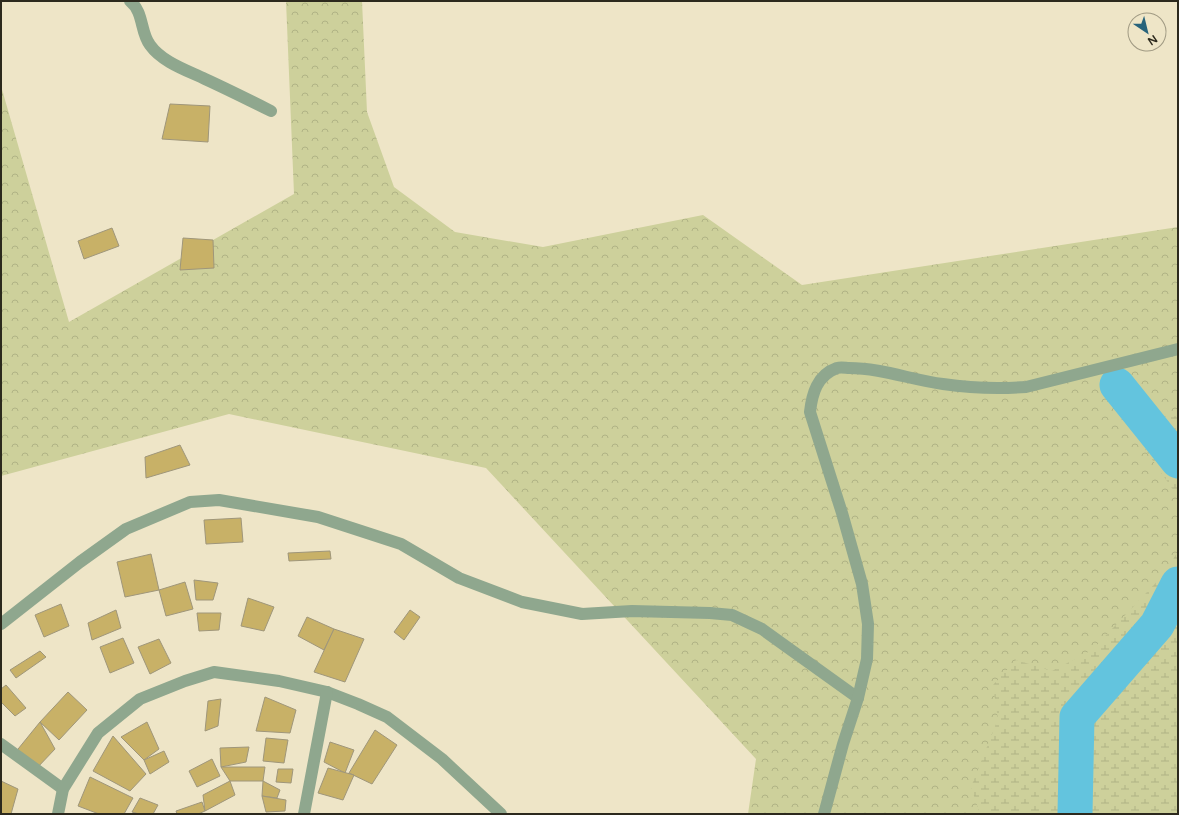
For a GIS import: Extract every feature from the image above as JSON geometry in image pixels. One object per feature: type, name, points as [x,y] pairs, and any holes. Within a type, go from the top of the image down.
[{"type":"street","points":[[130,1],[134,3],[140,16],[144,35],[150,46],[165,60],[271,111]]},
{"type":"street","points":[[824,814],[843,744],[858,698],[867,659],[868,624],[862,584],[810,412],[811,399],[816,385],[826,375],[838,368],[857,368],[887,372],[943,384],[1003,388],[1026,387],[1178,349]]},
{"type":"street","points":[[1,624],[80,562],[126,529],[190,502],[219,500],[318,517],[401,544],[459,578],[522,602],[582,614],[632,611],[732,615],[762,629],[858,698]]},
{"type":"street","points":[[58,814],[63,789],[98,734],[140,699],[214,672],[279,681],[328,692],[387,717],[442,759],[501,814]]},
{"type":"street","points":[[304,814],[328,692]]},
{"type":"street","points":[[1,744],[63,789]]},
{"type":"green space","points":[[286,1],[362,1],[367,112],[394,187],[455,232],[543,247],[703,215],[802,285],[1178,227],[1178,814],[748,814],[756,759],[486,468],[229,414],[1,476],[1,86],[69,322],[294,194]]},
{"type":"green space","points":[[1178,416],[1178,497],[1142,445],[1165,417]]},
{"type":"green space","points":[[1178,551],[1178,814],[980,814],[971,787],[998,719],[993,685],[1016,660],[1052,671],[1092,650],[1165,573]]},
{"type":"building","points":[[170,104],[210,106],[208,142],[162,139]]},
{"type":"building","points":[[112,228],[119,246],[84,259],[78,241]]},
{"type":"building","points":[[183,238],[213,240],[214,268],[180,270]]},
{"type":"building","points":[[180,445],[190,465],[146,478],[145,457]]},
{"type":"building","points":[[241,518],[243,542],[206,544],[204,520]]},
{"type":"building","points":[[330,551],[331,559],[289,561],[288,553]]},
{"type":"building","points":[[151,554],[159,590],[125,597],[117,562]]},
{"type":"building","points":[[194,580],[218,583],[213,600],[196,600]]},
{"type":"building","points":[[185,582],[193,609],[166,616],[159,590]]},
{"type":"building","points":[[248,598],[274,607],[264,631],[241,626]]},
{"type":"building","points":[[61,604],[69,626],[44,637],[35,615]]},
{"type":"building","points":[[116,610],[121,628],[92,640],[88,623]]},
{"type":"building","points":[[410,610],[420,617],[404,640],[394,632]]},
{"type":"building","points":[[197,613],[221,613],[219,630],[199,631]]},
{"type":"building","points":[[307,617],[334,629],[324,650],[298,636]]},
{"type":"building","points":[[334,629],[364,639],[345,682],[314,672]]},
{"type":"building","points":[[123,638],[134,663],[110,673],[100,647]]},
{"type":"building","points":[[159,639],[171,663],[150,674],[138,647]]},
{"type":"building","points":[[40,651],[46,657],[16,678],[10,670]]},
{"type":"building","points":[[6,685],[26,708],[15,716],[1,702],[1,689]]},
{"type":"building","points":[[68,692],[87,710],[59,740],[40,722]]},
{"type":"building","points":[[265,697],[296,710],[290,733],[256,731]]},
{"type":"building","points":[[221,699],[218,726],[205,731],[208,701]]},
{"type":"building","points":[[40,722],[55,749],[36,769],[14,754]]},
{"type":"building","points":[[147,722],[159,749],[144,760],[121,737]]},
{"type":"building","points":[[375,730],[397,745],[372,784],[349,773]]},
{"type":"building","points":[[113,736],[146,774],[130,791],[93,771]]},
{"type":"building","points":[[266,738],[288,740],[284,763],[263,761]]},
{"type":"building","points":[[330,742],[354,750],[345,773],[324,762]]},
{"type":"building","points":[[249,747],[246,762],[221,767],[220,748]]},
{"type":"building","points":[[164,751],[169,762],[150,774],[144,760]]},
{"type":"building","points":[[212,759],[220,776],[197,787],[189,771]]},
{"type":"building","points":[[221,767],[265,767],[263,781],[230,781]]},
{"type":"building","points":[[328,768],[354,775],[343,800],[318,793]]},
{"type":"building","points":[[278,769],[293,769],[291,783],[276,782]]},
{"type":"building","points":[[90,777],[133,798],[124,814],[99,814],[78,806]]},
{"type":"building","points":[[1,781],[18,789],[11,814],[1,814]]},
{"type":"building","points":[[230,781],[235,795],[205,811],[203,795]]},
{"type":"building","points":[[263,781],[280,790],[277,798],[262,796]]},
{"type":"building","points":[[262,796],[286,800],[285,811],[266,812]]},
{"type":"building","points":[[140,798],[158,805],[153,814],[139,814],[132,812]]},
{"type":"building","points":[[202,802],[205,811],[198,814],[177,814],[176,811]]},
{"type":"waterway","points":[[1117,385],[1178,461]]},
{"type":"waterway","points":[[1075,814],[1077,717],[1157,625],[1178,584]]}]
